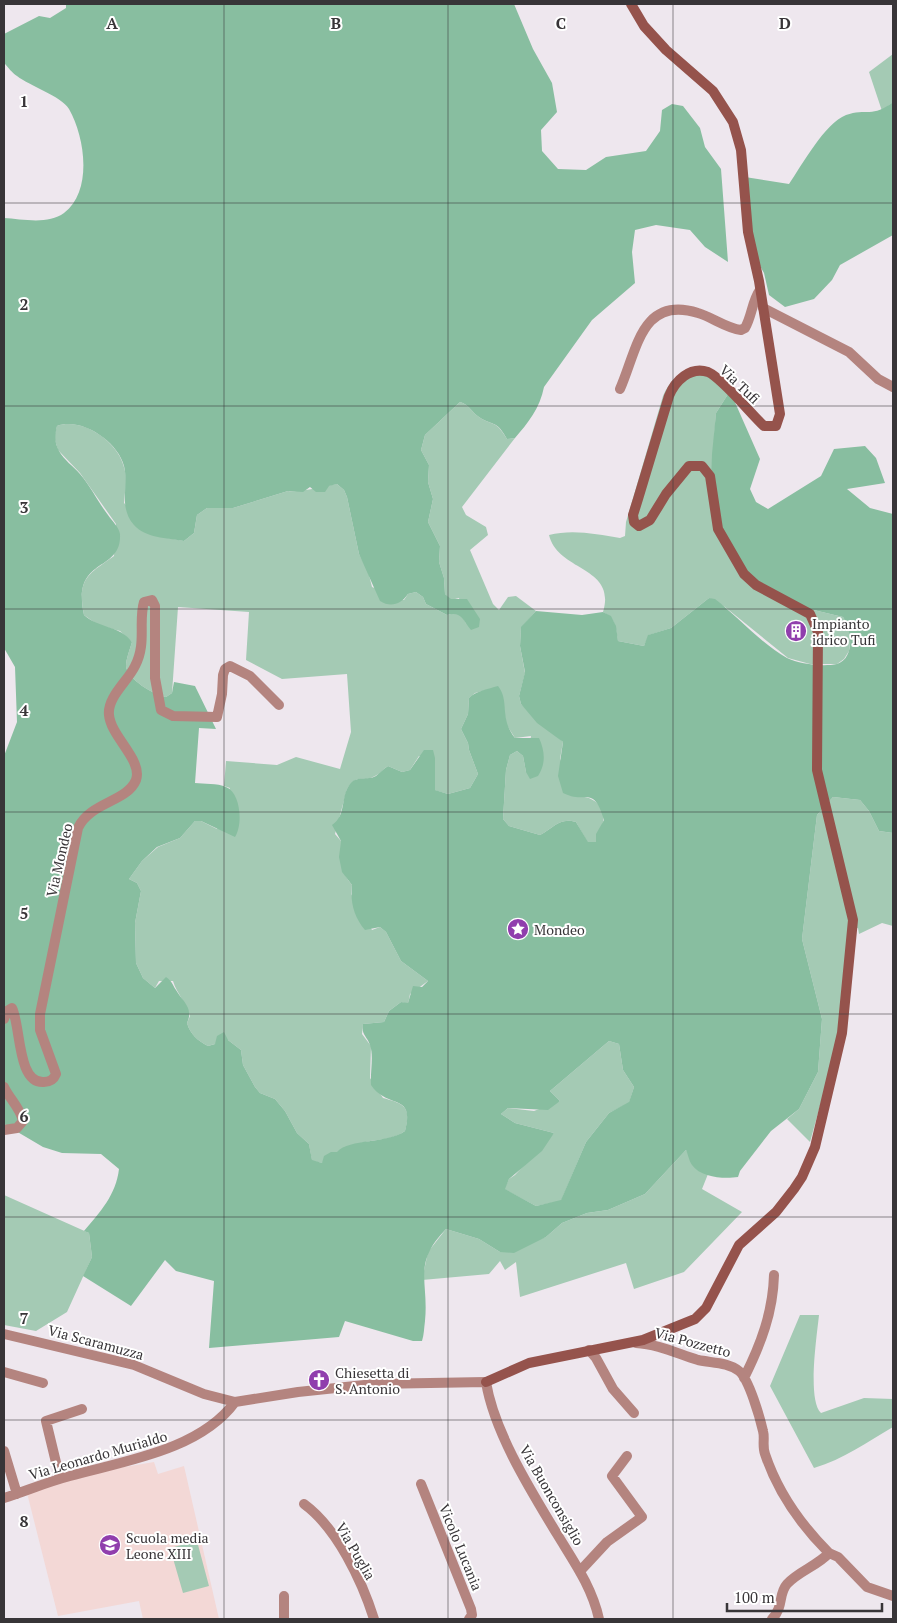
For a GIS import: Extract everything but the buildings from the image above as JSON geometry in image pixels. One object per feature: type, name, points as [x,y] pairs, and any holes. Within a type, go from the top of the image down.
[{"type":"street","name":"Via Tufi","points":[[630,1342],[655,1336],[688,1323],[706,1308],[738,1245],[776,1212],[802,1177],[821,1128],[842,1033],[853,920],[817,770],[818,632],[810,614],[756,585],[744,574],[739,561],[718,529],[710,476],[702,466],[689,466],[666,494],[647,523],[637,525],[633,518],[669,396],[676,383],[684,375],[695,371],[707,372],[713,375],[764,426],[772,427],[778,423],[780,408],[748,232],[740,150],[730,115],[713,91],[666,50],[644,26],[631,4]]},
{"type":"street","points":[[620,389],[630,367],[640,333],[662,313],[679,308],[690,310],[741,330],[745,328],[750,320],[755,296],[760,290]]},
{"type":"street","points":[[763,308],[849,352],[878,379],[893,386]]},
{"type":"street","name":"Via Mondeo","points":[[4,1018],[11,1008],[17,1019],[22,1059],[30,1076],[40,1082],[48,1082],[54,1078],[55,1071],[40,1030],[40,1014],[78,828],[90,811],[126,791],[133,785],[136,777],[136,765],[114,732],[109,711],[113,699],[137,661],[142,640],[144,602],[152,600],[155,606],[155,678],[160,710],[173,716],[217,718],[222,694],[223,676],[225,669],[230,666],[250,676],[279,705]]},
{"type":"street","points":[[4,1087],[12,1103],[22,1115],[23,1121],[17,1128],[4,1130]]},
{"type":"street","points":[[774,1275],[767,1323],[762,1341],[744,1378],[760,1419],[764,1434],[764,1450],[781,1490],[816,1540],[828,1553],[838,1557],[867,1587],[893,1596]]},
{"type":"street","name":"Via Scaramuzza","points":[[4,1334],[134,1365],[204,1394],[235,1402]]},
{"type":"street","points":[[235,1402],[298,1392],[374,1384],[486,1382],[529,1363],[630,1342]]},
{"type":"street","name":"Via Pozzetto","points":[[630,1342],[646,1343],[700,1360],[726,1364],[739,1371],[744,1378]]},
{"type":"street","points":[[588,1350],[596,1358],[613,1389],[634,1413]]},
{"type":"street","points":[[4,1372],[43,1383]]},
{"type":"street","name":"Via Buonconsiglio","points":[[486,1382],[489,1401],[506,1442],[549,1520],[581,1570],[596,1603],[599,1619]]},
{"type":"street","name":"Via Leonardo Murialdo","points":[[4,1498],[60,1479],[135,1460],[178,1446],[228,1412],[235,1402]]},
{"type":"street","points":[[60,1479],[46,1421],[82,1409]]},
{"type":"street","points":[[4,1451],[17,1494]]},
{"type":"street","points":[[581,1570],[607,1542],[642,1516],[612,1476],[627,1456]]},
{"type":"street","name":"Vicolo Lucania","points":[[421,1484],[471,1609],[472,1615],[469,1619]]},
{"type":"street","name":"Via Puglia","points":[[304,1504],[320,1518],[352,1565],[371,1618]]},
{"type":"street","points":[[772,1619],[779,1610],[783,1589],[788,1582],[810,1569],[828,1553]]},
{"type":"street","points":[[284,1596],[284,1619]]},
{"type":"shaded area","points":[[154,1462],[158,1474],[184,1466],[219,1619],[143,1619],[139,1601],[58,1616],[26,1489],[71,1476]]},
{"type":"green space","points":[[66,4],[514,4],[533,49],[552,83],[557,112],[541,130],[542,151],[558,169],[586,170],[606,157],[646,151],[660,131],[662,110],[672,104],[683,106],[700,128],[705,147],[721,169],[728,262],[705,247],[690,230],[656,225],[635,230],[632,252],[635,283],[592,320],[544,387],[529,421],[515,438],[507,439],[497,426],[479,417],[460,402],[425,435],[421,450],[429,465],[428,482],[433,499],[428,522],[440,546],[439,562],[444,578],[445,594],[451,599],[467,599],[480,619],[479,627],[471,630],[459,615],[447,615],[426,604],[423,597],[416,592],[408,594],[396,604],[380,601],[359,554],[347,497],[344,490],[337,484],[329,486],[325,492],[316,492],[310,487],[303,492],[288,491],[233,508],[207,508],[197,515],[194,533],[184,541],[157,537],[144,533],[129,518],[125,504],[124,466],[115,448],[107,440],[88,428],[67,424],[57,426],[55,439],[59,451],[84,479],[117,526],[120,534],[118,547],[113,555],[90,574],[84,583],[82,596],[84,615],[122,633],[132,642],[126,666],[131,676],[142,686],[166,697],[172,693],[174,682],[195,686],[216,729],[199,728],[195,783],[215,784],[226,787],[231,790],[238,802],[240,817],[238,832],[235,837],[201,821],[195,821],[180,838],[157,847],[142,861],[129,879],[137,883],[141,891],[135,923],[136,963],[143,978],[155,988],[166,977],[171,981],[187,1005],[189,1018],[187,1023],[192,1034],[198,1039],[208,1046],[215,1044],[217,1036],[224,1032],[228,1040],[241,1050],[243,1065],[255,1087],[260,1093],[275,1099],[285,1111],[297,1133],[309,1144],[312,1160],[322,1163],[324,1156],[331,1152],[337,1152],[359,1143],[389,1138],[405,1131],[407,1119],[403,1106],[378,1093],[371,1085],[371,1049],[364,1033],[363,1024],[384,1022],[389,1011],[401,1002],[408,1003],[413,986],[422,987],[428,981],[401,961],[386,932],[380,927],[365,930],[356,915],[352,903],[352,885],[342,872],[339,857],[341,841],[332,825],[340,816],[345,794],[350,784],[359,779],[376,776],[388,766],[402,772],[410,770],[424,750],[433,750],[435,758],[435,790],[448,794],[470,788],[478,774],[468,743],[461,729],[468,714],[469,698],[479,692],[498,686],[502,692],[507,724],[510,731],[515,738],[539,738],[544,757],[538,776],[530,779],[526,772],[523,756],[517,751],[510,755],[506,770],[503,819],[509,826],[540,835],[561,822],[576,822],[588,842],[596,842],[596,834],[604,820],[600,809],[593,799],[563,793],[558,776],[563,742],[537,723],[521,704],[519,696],[525,672],[520,646],[521,627],[536,611],[582,615],[603,612],[611,616],[616,626],[618,641],[644,646],[648,635],[671,628],[709,598],[715,599],[769,646],[787,658],[811,664],[837,664],[847,656],[850,642],[850,635],[843,617],[801,607],[756,585],[723,545],[711,482],[716,413],[730,391],[760,459],[750,489],[756,502],[768,509],[821,476],[834,449],[865,446],[876,458],[885,483],[847,489],[870,508],[893,514],[893,833],[879,831],[869,811],[860,800],[833,797],[817,815],[802,939],[822,1019],[818,1072],[799,1109],[771,1131],[740,1171],[738,1177],[720,1178],[701,1173],[690,1162],[686,1150],[645,1194],[608,1210],[587,1213],[562,1223],[546,1237],[514,1253],[500,1252],[479,1239],[446,1229],[436,1241],[425,1263],[426,1307],[422,1341],[413,1341],[345,1321],[339,1337],[209,1348],[214,1281],[176,1271],[165,1260],[131,1306],[83,1276],[92,1257],[89,1233],[84,1231],[111,1195],[119,1169],[101,1154],[62,1153],[43,1147],[4,1124],[4,756],[17,722],[15,667],[4,648],[4,218],[43,220],[58,217],[64,213],[73,203],[79,191],[83,178],[83,163],[79,134],[69,109],[52,95],[15,75],[4,63],[4,34],[39,16],[50,18],[66,8]],"holes":[[[609,1041],[619,1044],[623,1070],[634,1087],[629,1102],[609,1113],[586,1142],[561,1200],[536,1206],[505,1189],[509,1179],[542,1151],[554,1133],[515,1123],[501,1114],[508,1108],[548,1110],[560,1101],[550,1091]]]},
{"type":"green space","points":[[893,54],[893,102],[882,111],[869,72]]},
{"type":"green space","points":[[893,102],[893,235],[840,265],[832,280],[814,299],[785,307],[769,295],[764,273],[756,259],[745,177],[789,184],[814,145],[838,119],[853,113],[880,110]]},
{"type":"green space","points":[[696,368],[730,391],[716,413],[711,482],[801,607],[843,617],[849,625],[851,637],[849,651],[844,659],[837,664],[810,664],[788,658],[725,607],[709,598],[671,628],[649,635],[644,646],[618,641],[614,624],[610,617],[603,612],[605,597],[602,586],[594,577],[563,556],[554,547],[549,535],[558,533],[576,532],[620,538],[625,536],[626,522],[663,396],[669,385],[676,378]]},
{"type":"green space","points":[[460,402],[479,417],[497,426],[507,439],[515,438],[462,507],[466,515],[486,527],[488,535],[470,550],[493,604],[499,610],[508,597],[516,596],[536,611],[521,628],[520,646],[525,673],[519,696],[521,704],[563,742],[560,759],[578,797],[588,798],[597,803],[603,811],[604,817],[596,842],[588,843],[576,822],[561,822],[540,835],[509,826],[503,819],[506,770],[510,755],[517,751],[523,756],[526,772],[531,736],[515,738],[506,724],[504,708],[490,689],[475,693],[469,698],[468,714],[461,729],[468,743],[478,774],[470,788],[448,794],[434,790],[435,758],[419,756],[410,770],[402,772],[388,766],[371,778],[357,779],[351,784],[347,789],[335,834],[341,841],[342,864],[345,874],[352,885],[351,894],[372,930],[380,927],[386,932],[401,961],[428,981],[410,994],[408,1004],[401,1002],[389,1011],[384,1022],[363,1024],[362,1034],[371,1046],[370,1078],[383,1098],[397,1102],[405,1108],[407,1123],[405,1131],[389,1138],[350,1147],[322,1163],[312,1161],[309,1144],[297,1133],[285,1111],[275,1099],[260,1093],[255,1087],[243,1065],[241,1050],[228,1040],[208,1046],[201,1042],[192,1034],[188,1027],[187,1023],[190,1016],[173,981],[159,981],[155,988],[143,978],[136,963],[135,923],[141,891],[137,883],[129,879],[142,861],[158,847],[180,838],[195,821],[201,821],[217,829],[230,788],[224,786],[226,761],[277,765],[296,757],[340,769],[351,732],[347,674],[282,679],[246,660],[249,612],[178,607],[172,693],[166,697],[161,696],[148,690],[136,681],[126,666],[132,642],[120,631],[98,625],[84,615],[82,603],[83,586],[86,579],[97,568],[114,556],[116,524],[80,473],[58,450],[54,437],[57,426],[67,424],[87,428],[106,439],[119,455],[125,469],[124,503],[157,536],[184,541],[194,533],[197,515],[207,508],[233,508],[288,491],[337,484],[344,490],[347,497],[359,554],[368,571],[372,587],[404,600],[408,594],[416,592],[423,597],[426,604],[447,615],[455,613],[463,616],[466,624],[459,598],[451,600],[445,594],[444,578],[439,562],[440,546],[428,522],[433,499],[428,482],[429,465],[421,450],[425,435]]},
{"type":"green space","points":[[833,797],[860,800],[869,811],[879,831],[893,833],[893,926],[882,923],[859,934],[858,928],[853,929],[839,1037],[810,1142],[787,1119],[799,1109],[818,1072],[822,1019],[802,939],[817,815]]},
{"type":"green space","points":[[609,1041],[619,1044],[623,1070],[634,1087],[629,1103],[609,1113],[586,1142],[561,1201],[536,1206],[504,1189],[509,1179],[554,1133],[515,1123],[501,1114],[508,1108],[534,1111],[560,1101],[550,1091]]},
{"type":"green space","points":[[686,1150],[698,1170],[708,1174],[702,1189],[742,1212],[684,1272],[634,1289],[626,1263],[520,1297],[516,1262],[505,1270],[500,1261],[489,1274],[422,1280],[428,1252],[446,1229],[479,1239],[500,1252],[546,1237],[562,1223],[587,1213],[608,1210],[645,1194]]},
{"type":"green space","points":[[4,1195],[89,1233],[92,1257],[67,1312],[36,1331],[4,1325]]},
{"type":"green space","points":[[800,1315],[819,1315],[815,1351],[814,1395],[821,1413],[864,1398],[893,1399],[893,1427],[845,1455],[814,1468],[770,1386]]},
{"type":"green space","points":[[197,1541],[209,1586],[183,1593],[170,1548]]},
{"type":"place","name":"Impianto idrico Tufi","points":[[796,631]]},
{"type":"place","name":"Mondeo","points":[[518,929]]},
{"type":"place","name":"Chiesetta di S. Antonio","points":[[319,1380]]},
{"type":"place","name":"Scuola media Leone XIII","points":[[110,1545]]}]
